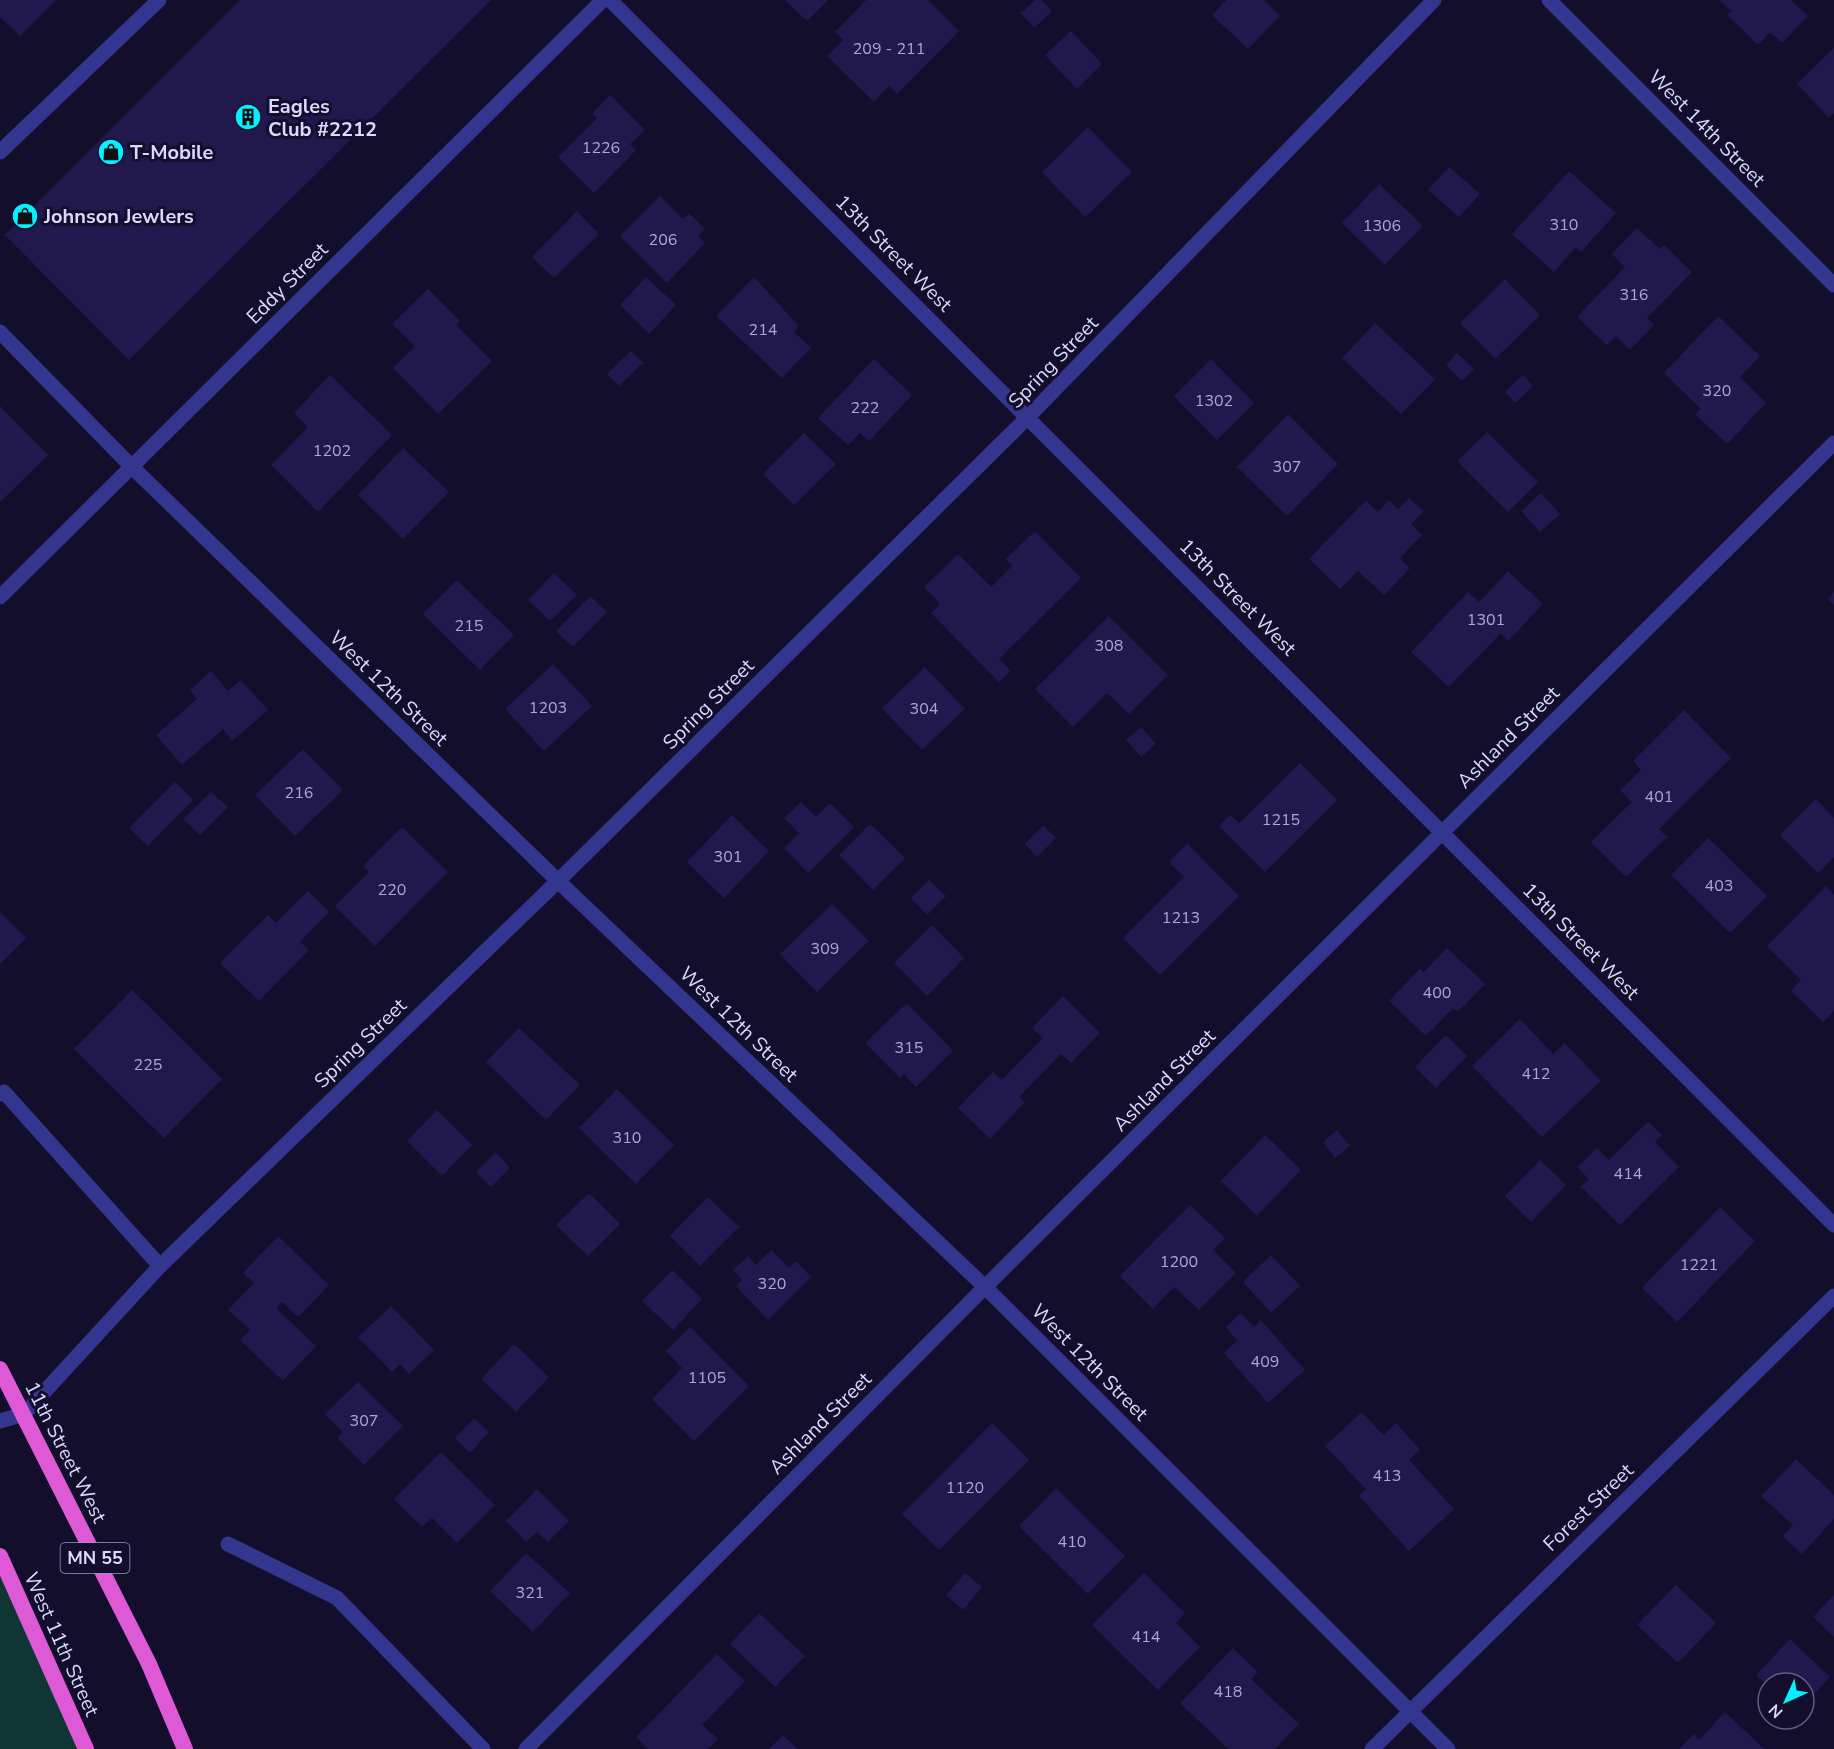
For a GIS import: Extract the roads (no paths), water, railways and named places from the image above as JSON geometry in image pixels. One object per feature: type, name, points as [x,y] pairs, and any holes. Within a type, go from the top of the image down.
[{"type":"highway","name":"11th Street West","points":[[0,1369],[149,1664],[185,1749]]},
{"type":"highway","name":"West 11th Street","points":[[0,1557],[86,1749]]},
{"type":"street","points":[[2,148],[159,0]]},
{"type":"street","name":"Eddy Street","points":[[0,597],[603,0]]},
{"type":"street","name":"13th Street West","points":[[610,0],[1834,1225]]},
{"type":"street","name":"Spring Street","points":[[24,1414],[160,1266],[558,881],[1028,417],[1434,0]]},
{"type":"street","name":"West 14th Street","points":[[1549,0],[1834,285]]},
{"type":"street","name":"West 12th Street","points":[[0,332],[131,466],[558,881],[985,1287],[1448,1749]]},
{"type":"street","name":"Ashland Street","points":[[526,1749],[985,1287],[1834,443]]},
{"type":"street","points":[[0,1094],[4,1092],[160,1266]]},
{"type":"street","name":"Forest Street","points":[[1372,1749],[1834,1296]]},
{"type":"street","points":[[0,1421],[24,1414]]},
{"type":"street","points":[[228,1544],[337,1598],[483,1749]]},
{"type":"place","name":"Eagles Club #2212","points":[[248,117]]},
{"type":"place","name":"T-Mobile","points":[[111,152]]},
{"type":"place","name":"Johnson Jewlers","points":[[25,216]]}]
